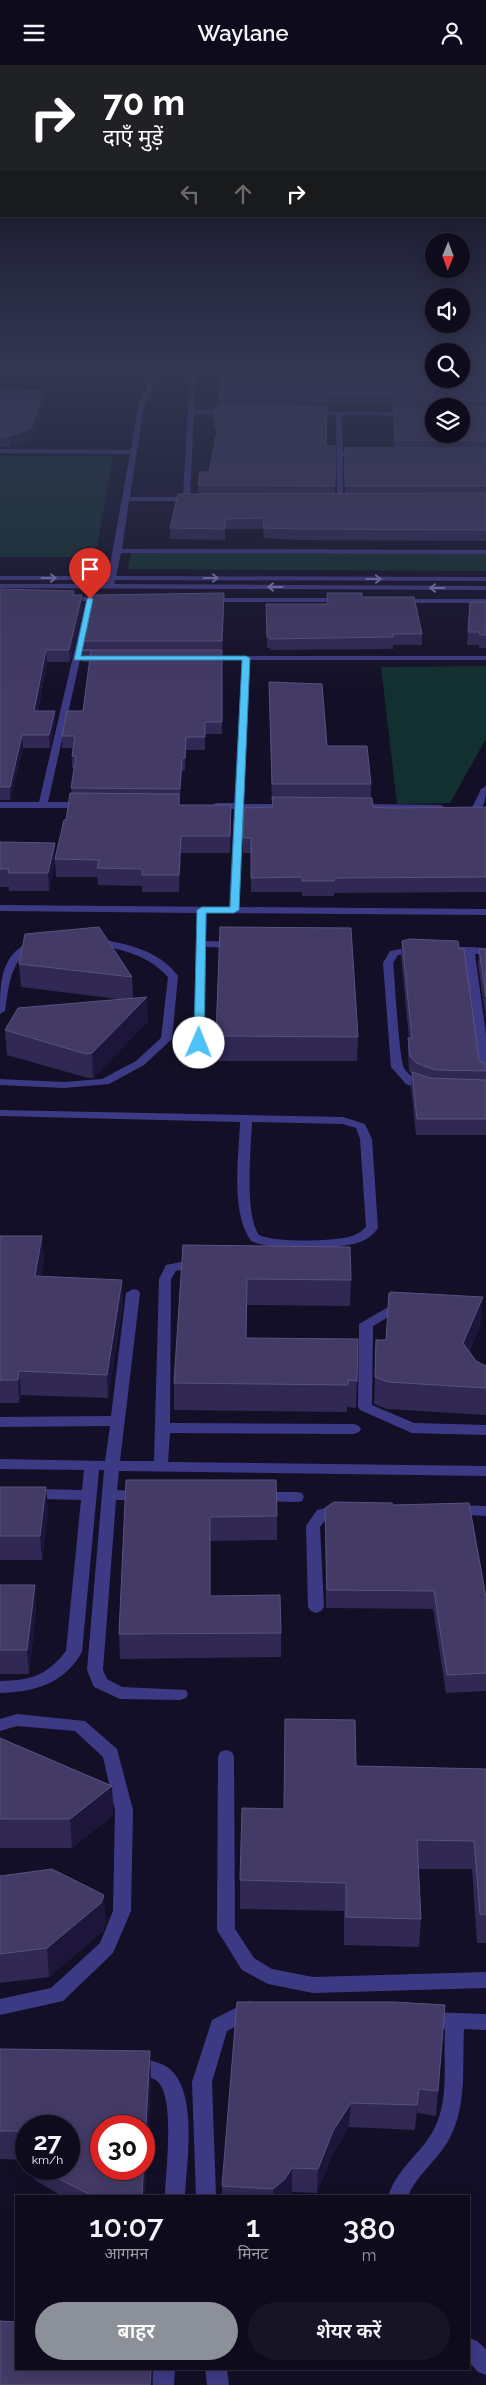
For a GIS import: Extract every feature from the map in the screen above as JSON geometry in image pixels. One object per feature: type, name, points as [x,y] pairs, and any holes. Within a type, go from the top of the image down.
[{"type":"street","points":[[109,587],[118,551],[129,479]]},
{"type":"street","points":[[186,499],[187,479]]},
{"type":"street","points":[[340,479],[340,499]]},
{"type":"street","points":[[126,499],[205,499]]},
{"type":"street","points":[[330,499],[349,499]]},
{"type":"street","points":[[118,551],[486,552]]},
{"type":"street","points":[[0,578],[486,579]]},
{"type":"street","points":[[0,586],[486,589]]},
{"type":"street","points":[[227,587],[229,600]]},
{"type":"street","points":[[397,588],[395,601],[486,601]]},
{"type":"street","points":[[60,599],[115,599]]},
{"type":"street","points":[[43,805],[90,599]]},
{"type":"street","points":[[200,600],[356,600]]},
{"type":"street","points":[[76,658],[106,658]]},
{"type":"street","points":[[196,658],[486,658]]},
{"type":"street","points":[[234,910],[246,658]]},
{"type":"street","points":[[476,808],[486,789]]},
{"type":"street","points":[[0,805],[92,805]]},
{"type":"street","points":[[210,806],[298,807]]},
{"type":"street","points":[[348,807],[447,808]]},
{"type":"street","points":[[0,908],[486,912]]},
{"type":"street","points":[[199,1043],[202,910]]},
{"type":"street","points":[[0,1082],[64,1085],[105,1083],[140,1063],[166,1039],[172,976],[162,962],[132,948],[87,939]]},
{"type":"street","points":[[0,1011],[6,975],[18,953],[35,943],[53,942]]},
{"type":"street","points":[[201,944],[248,945]]},
{"type":"street","points":[[442,1091],[433,1091],[410,1082],[397,1067],[388,963],[394,953],[408,949],[486,951]]},
{"type":"street","points":[[469,950],[486,1075]]},
{"type":"street","points":[[0,1113],[343,1121],[361,1126],[366,1139],[372,1228],[366,1236],[355,1240],[330,1242],[272,1243],[256,1239],[248,1231],[244,1213],[246,1119]]},
{"type":"street","points":[[161,1466],[166,1279],[171,1268],[208,1263]]},
{"type":"street","points":[[133,1293],[109,1495],[95,1670],[100,1683],[120,1693],[180,1694]]},
{"type":"street","points":[[418,1300],[408,1300],[366,1324],[365,1407],[412,1428],[486,1430]]},
{"type":"street","points":[[0,1422],[117,1421]]},
{"type":"street","points":[[163,1428],[354,1429]]},
{"type":"street","points":[[0,1464],[161,1466],[486,1475]]},
{"type":"street","points":[[0,1687],[18,1687],[45,1682],[60,1670],[74,1652],[92,1465]]},
{"type":"street","points":[[0,1493],[90,1495]]},
{"type":"street","points":[[109,1495],[159,1496]]},
{"type":"street","points":[[248,1497],[297,1497]]},
{"type":"street","points":[[316,1607],[313,1526],[322,1514],[336,1509],[357,1507]]},
{"type":"street","points":[[436,1509],[486,1511]]},
{"type":"street","points":[[0,1725],[17,1720],[79,1725],[111,1754],[124,1810],[122,1911],[107,1948],[56,1995],[0,2007]]},
{"type":"street","points":[[226,1757],[226,1930],[248,1964],[268,1976],[313,1985],[486,1980]]},
{"type":"street","points":[[206,2195],[202,2082],[219,2026],[246,2009],[266,2010]]},
{"type":"street","points":[[415,2019],[486,2022]]},
{"type":"street","points":[[399,2195],[417,2163],[443,2131],[453,2103],[455,2022]]},
{"type":"street","points":[[114,2067],[151,2068],[167,2078],[176,2096],[178,2139],[175,2195]]},
{"type":"street","points":[[470,2349],[486,2364]]},
{"type":"street","points":[[163,2385],[164,2370]]},
{"type":"street","points":[[216,2370],[218,2385]]},
{"type":"green space","points":[[0,479],[109,479],[95,557],[0,557]]},
{"type":"green space","points":[[131,552],[486,554],[486,571],[128,569]]},
{"type":"green space","points":[[486,666],[486,739],[450,803],[397,804],[381,667]]},
{"type":"building","points":[[199,479],[335,479],[335,486],[198,485]]},
{"type":"building","points":[[345,479],[486,479],[486,486],[345,486]]},
{"type":"building","points":[[486,493],[486,530],[264,528],[263,518],[225,519],[225,529],[170,528],[178,494]]},
{"type":"building","points":[[0,589],[74,591],[73,595],[82,595],[69,650],[46,650],[34,711],[55,711],[49,735],[22,735],[10,787],[0,787]]},
{"type":"building","points":[[224,593],[222,641],[83,641],[93,595]]},
{"type":"building","points":[[327,593],[362,593],[362,597],[414,597],[422,634],[393,634],[393,637],[270,639],[270,637],[267,637],[266,604],[328,604]]},
{"type":"building","points":[[470,602],[486,602],[486,635],[480,635],[479,632],[468,632]]},
{"type":"building","points":[[91,650],[222,650],[222,722],[205,722],[205,737],[186,737],[185,758],[182,758],[180,789],[71,788],[76,756],[72,756],[75,736],[62,736],[67,711],[83,711]]},
{"type":"building","points":[[269,682],[322,684],[327,746],[367,746],[371,784],[272,784]]},
{"type":"building","points":[[70,793],[179,794],[179,805],[231,805],[230,836],[181,836],[179,875],[142,875],[142,869],[97,868],[99,860],[55,859],[64,820],[66,820]]},
{"type":"building","points":[[272,797],[372,798],[373,807],[389,808],[486,807],[486,877],[334,878],[334,881],[302,881],[302,877],[251,878],[251,838],[243,838],[244,808],[273,807]]},
{"type":"building","points":[[0,842],[55,843],[48,873],[8,873],[9,869],[0,869]]},
{"type":"building","points":[[99,927],[132,977],[19,964],[25,934]]},
{"type":"building","points":[[220,927],[351,928],[358,1037],[216,1036]]},
{"type":"building","points":[[409,939],[458,941],[459,949],[464,949],[479,1060],[486,1064],[486,1071],[435,1070],[416,1063],[410,1056],[408,1038],[412,1038],[402,941]]},
{"type":"building","points":[[479,949],[486,949],[486,997]]},
{"type":"building","points":[[147,997],[92,1053],[86,1054],[5,1030],[18,1008]]},
{"type":"building","points":[[412,1072],[430,1078],[486,1080],[486,1119],[417,1119]]},
{"type":"building","points":[[0,1236],[42,1236],[35,1276],[122,1280],[107,1375],[19,1371],[18,1380],[0,1380]]},
{"type":"building","points":[[183,1245],[350,1247],[351,1280],[247,1279],[246,1338],[358,1339],[357,1381],[348,1380],[348,1385],[174,1383]]},
{"type":"building","points":[[389,1293],[483,1297],[463,1343],[476,1361],[486,1366],[486,1388],[388,1382],[375,1377],[376,1340],[386,1340]]},
{"type":"building","points":[[126,1480],[276,1480],[277,1516],[210,1517],[210,1596],[280,1595],[281,1633],[119,1634]]},
{"type":"building","points":[[0,1487],[46,1487],[40,1536],[0,1536]]},
{"type":"building","points":[[334,1502],[392,1503],[393,1505],[469,1503],[486,1597],[486,1673],[447,1675],[434,1591],[327,1590],[325,1508]]},
{"type":"building","points":[[0,1585],[35,1585],[27,1650],[0,1650]]},
{"type":"building","points":[[285,1719],[355,1720],[356,1766],[486,1769],[486,1915],[480,1914],[474,1841],[417,1840],[421,1919],[346,1917],[346,1883],[240,1880],[242,1808],[284,1809]]},
{"type":"building","points":[[0,1738],[112,1786],[70,1819],[0,1819]]},
{"type":"building","points":[[52,1869],[104,1895],[101,1903],[47,1948],[0,1954],[0,1876]]},
{"type":"building","points":[[237,2002],[394,2002],[445,2005],[438,2091],[419,2089],[417,2105],[351,2103],[333,2131],[318,2169],[292,2168],[285,2179],[273,2189],[222,2186]]},
{"type":"building","points":[[0,2049],[150,2051],[146,2115],[90,2115],[90,2180],[143,2180],[142,2195],[91,2195],[61,2180],[80,2180],[80,2115],[15,2115],[15,2131],[0,2131]]},
{"type":"building","points":[[0,2321],[15,2322],[15,2370],[151,2370],[150,2385],[0,2385]]},
{"type":"route","points":[[90,599],[76,658],[246,658],[234,910],[202,910],[199,1043]]}]
